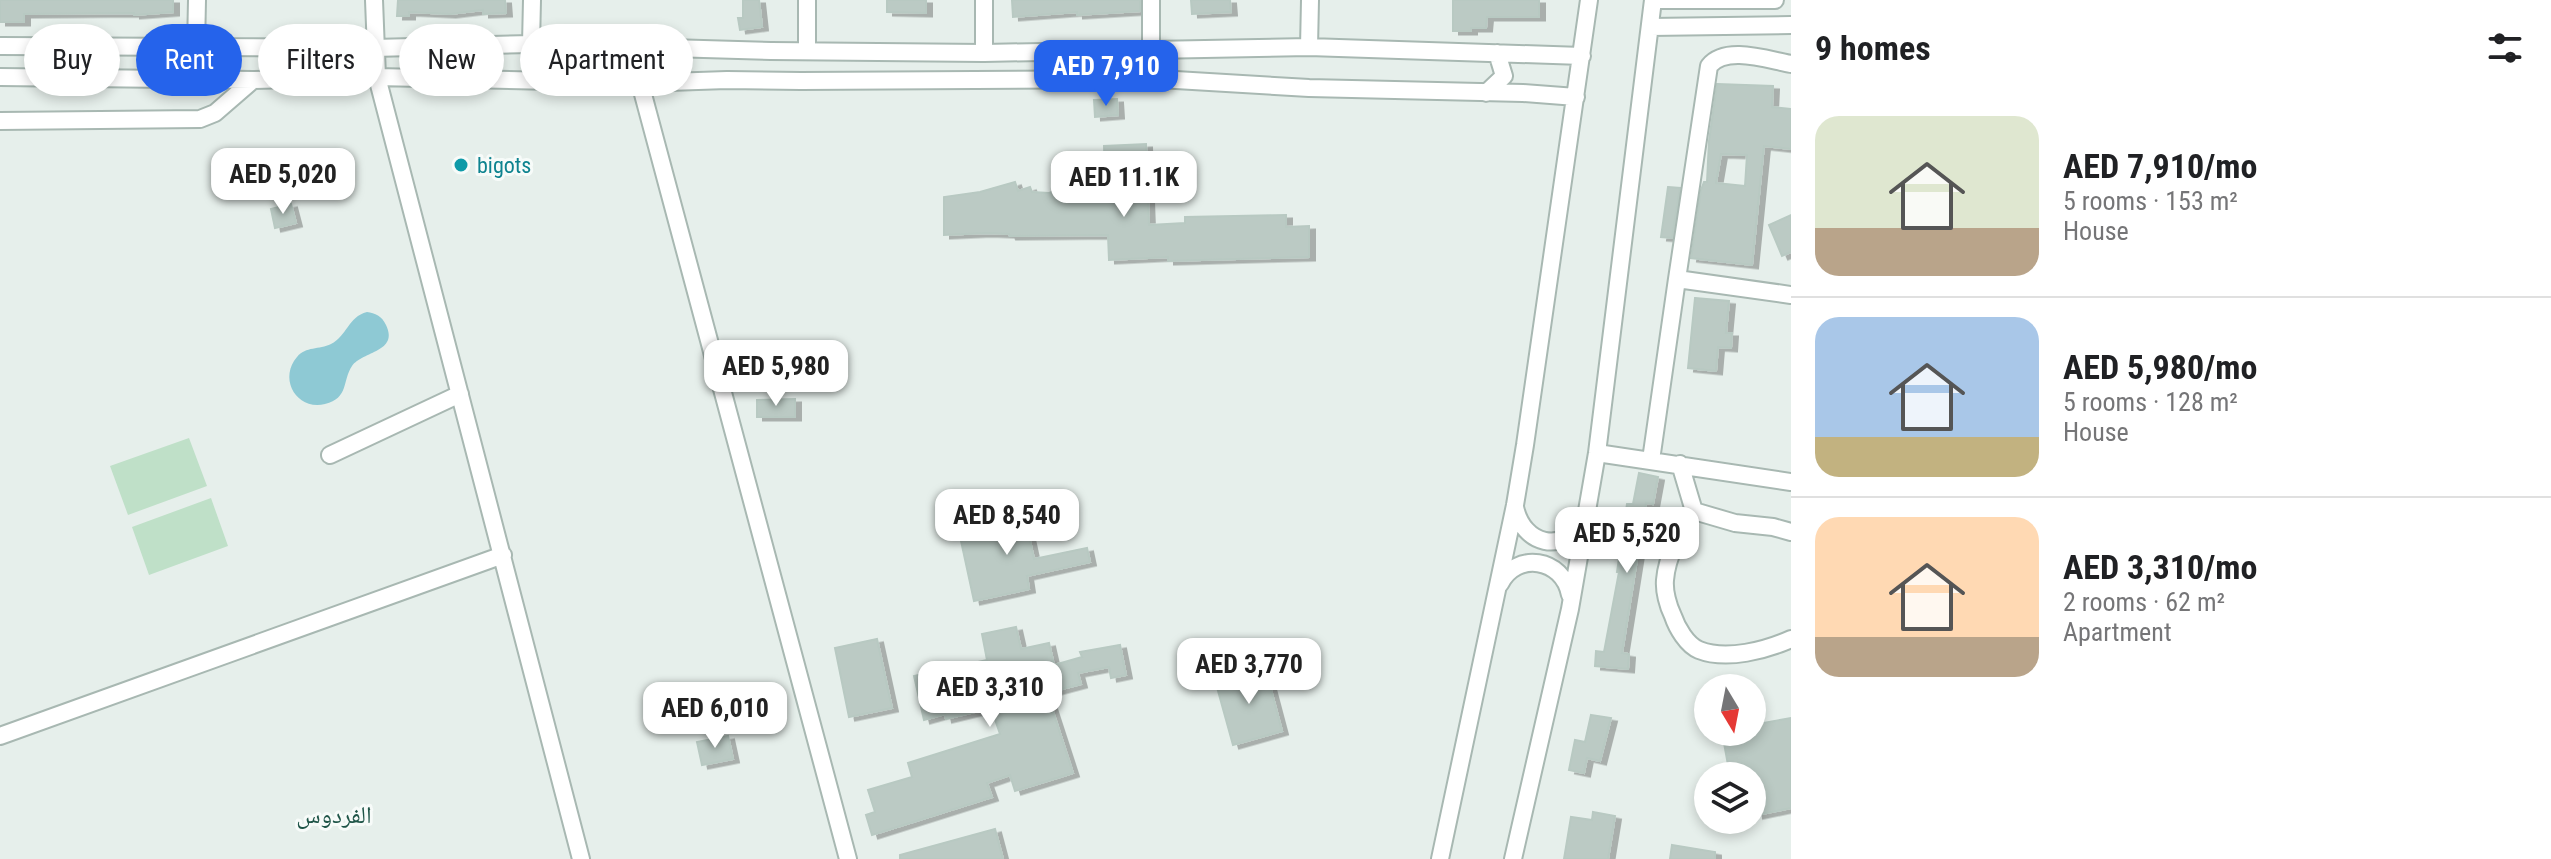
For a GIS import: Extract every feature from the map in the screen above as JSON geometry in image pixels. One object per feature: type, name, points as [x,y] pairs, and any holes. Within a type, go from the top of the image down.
[{"type":"street","points":[[196,24],[197,0]]},
{"type":"street","points":[[374,0],[374,24]]},
{"type":"street","points":[[531,24],[532,0]]},
{"type":"street","points":[[807,0],[807,51]]},
{"type":"street","points":[[984,0],[984,53]]},
{"type":"street","points":[[1151,0],[1151,52]]},
{"type":"street","points":[[1309,47],[1310,0]]},
{"type":"street","points":[[1440,859],[1515,505],[1589,0]]},
{"type":"street","points":[[1513,859],[1570,609],[1597,453],[1653,0],[1775,0]]},
{"type":"street","points":[[1650,27],[1791,25]]},
{"type":"street","points":[[383,48],[520,44]]},
{"type":"street","points":[[0,46],[136,47]]},
{"type":"street","points":[[693,48],[984,53],[1309,47],[1582,56]]},
{"type":"street","points":[[1486,93],[1504,76],[1497,53]]},
{"type":"street","points":[[1651,460],[1709,66],[1721,56],[1734,55],[1791,64]]},
{"type":"street","points":[[0,77],[258,80]]},
{"type":"street","points":[[383,77],[520,80]]},
{"type":"street","points":[[693,81],[1159,79],[1309,88],[1576,97]]},
{"type":"street","points":[[0,121],[200,119],[215,113],[253,80]]},
{"type":"street","points":[[382,96],[581,859]]},
{"type":"street","points":[[643,96],[848,859]]},
{"type":"street","points":[[1677,279],[1791,295]]},
{"type":"street","points":[[330,455],[460,394]]},
{"type":"street","points":[[1597,453],[1791,482]]},
{"type":"street","points":[[1680,464],[1694,511],[1678,536],[1665,580],[1668,605],[1678,630],[1698,650],[1731,654],[1770,649],[1791,639]]},
{"type":"street","points":[[1515,505],[1517,516],[1527,532],[1546,542],[1566,539],[1586,517]]},
{"type":"street","points":[[1694,511],[1735,523],[1791,532]]},
{"type":"street","points":[[0,736],[503,555]]},
{"type":"street","points":[[1497,591],[1503,577],[1511,569],[1532,563],[1543,564],[1562,574],[1568,583],[1570,609]]},
{"type":"green space","points":[[189,438],[207,486],[128,515],[110,466]]},
{"type":"green space","points":[[211,498],[228,546],[149,575],[132,527]]},
{"type":"water","points":[[367,312],[382,319],[389,334],[388,341],[352,366],[338,398],[315,405],[299,398],[293,391],[289,375],[297,357],[304,351],[336,341],[356,318]]},
{"type":"building","points":[[0,0],[173,0],[173,12],[134,15],[24,14],[24,22],[0,22]]},
{"type":"building","points":[[398,0],[505,0],[506,13],[483,14],[483,10],[450,14],[409,12],[409,16],[397,16]]},
{"type":"building","points":[[743,0],[759,0],[762,27],[740,30],[738,18],[743,18]]},
{"type":"building","points":[[887,0],[926,0],[926,13],[887,12]]},
{"type":"building","points":[[1012,0],[1140,0],[1140,11],[1013,17]]},
{"type":"building","points":[[1191,0],[1230,0],[1231,12],[1192,14]]},
{"type":"building","points":[[1453,0],[1539,0],[1539,17],[1487,17],[1486,28],[1453,31]]},
{"type":"building","points":[[1717,84],[1773,86],[1772,107],[1791,109],[1791,149],[1764,146],[1752,265],[1691,258],[1701,190],[1707,182]],"holes":[[[1721,154],[1747,155],[1745,186],[1716,183]]]},
{"type":"building","points":[[1117,99],[1118,115],[1095,117],[1094,100]]},
{"type":"building","points":[[1146,144],[1149,225],[1185,223],[1185,217],[1286,215],[1286,227],[1309,226],[1309,257],[1109,260],[1108,235],[944,235],[944,197],[980,192],[1015,182],[1018,191],[1030,187],[1032,192],[1049,193],[1060,189],[1063,200],[1106,200],[1104,146]]},
{"type":"building","points":[[1668,187],[1680,188],[1672,238],[1661,237]]},
{"type":"building","points":[[291,204],[296,223],[275,228],[271,209]]},
{"type":"building","points":[[1791,215],[1791,252],[1782,256],[1769,225]]},
{"type":"building","points":[[1695,298],[1729,301],[1726,333],[1732,333],[1731,348],[1718,347],[1716,371],[1688,368]]},
{"type":"building","points":[[795,399],[795,417],[757,417],[757,400]]},
{"type":"building","points":[[1639,473],[1658,477],[1653,504],[1646,503],[1622,653],[1629,654],[1628,669],[1595,666],[1596,651],[1604,652],[1619,572],[1627,504],[1633,504]]},
{"type":"building","points":[[1024,513],[1034,559],[1087,548],[1090,562],[1027,576],[1029,589],[974,601],[958,527]]},
{"type":"building","points":[[1016,627],[1021,649],[1049,643],[1054,665],[1082,657],[1080,652],[1120,645],[1126,675],[1111,678],[1109,667],[1078,673],[1081,684],[1047,693],[1073,773],[1015,791],[1010,775],[987,783],[992,797],[872,835],[866,815],[875,812],[868,790],[912,777],[908,763],[1000,734],[991,708],[946,719],[945,714],[924,720],[914,676],[987,660],[982,634]]},
{"type":"building","points":[[877,639],[892,708],[849,717],[835,648]]},
{"type":"building","points":[[1265,667],[1282,731],[1233,745],[1215,680]]},
{"type":"building","points":[[1591,715],[1611,718],[1600,761],[1587,758],[1584,773],[1569,770],[1575,740],[1585,742]]},
{"type":"building","points":[[1791,718],[1791,808],[1766,813],[1766,762],[1727,762],[1725,746],[1766,746],[1766,722]]},
{"type":"building","points":[[728,736],[733,759],[702,765],[697,742]]},
{"type":"building","points":[[1593,812],[1615,816],[1608,859],[1564,859],[1571,817],[1592,820]]},
{"type":"building","points":[[995,829],[1003,859],[900,859],[900,855]]},
{"type":"building","points":[[1672,845],[1715,852],[1715,859],[1670,859]]},
{"type":"place","name":"bigots","points":[[461,165]]},
{"type":"district","name":"الفردوس","points":[[334,815]]}]
